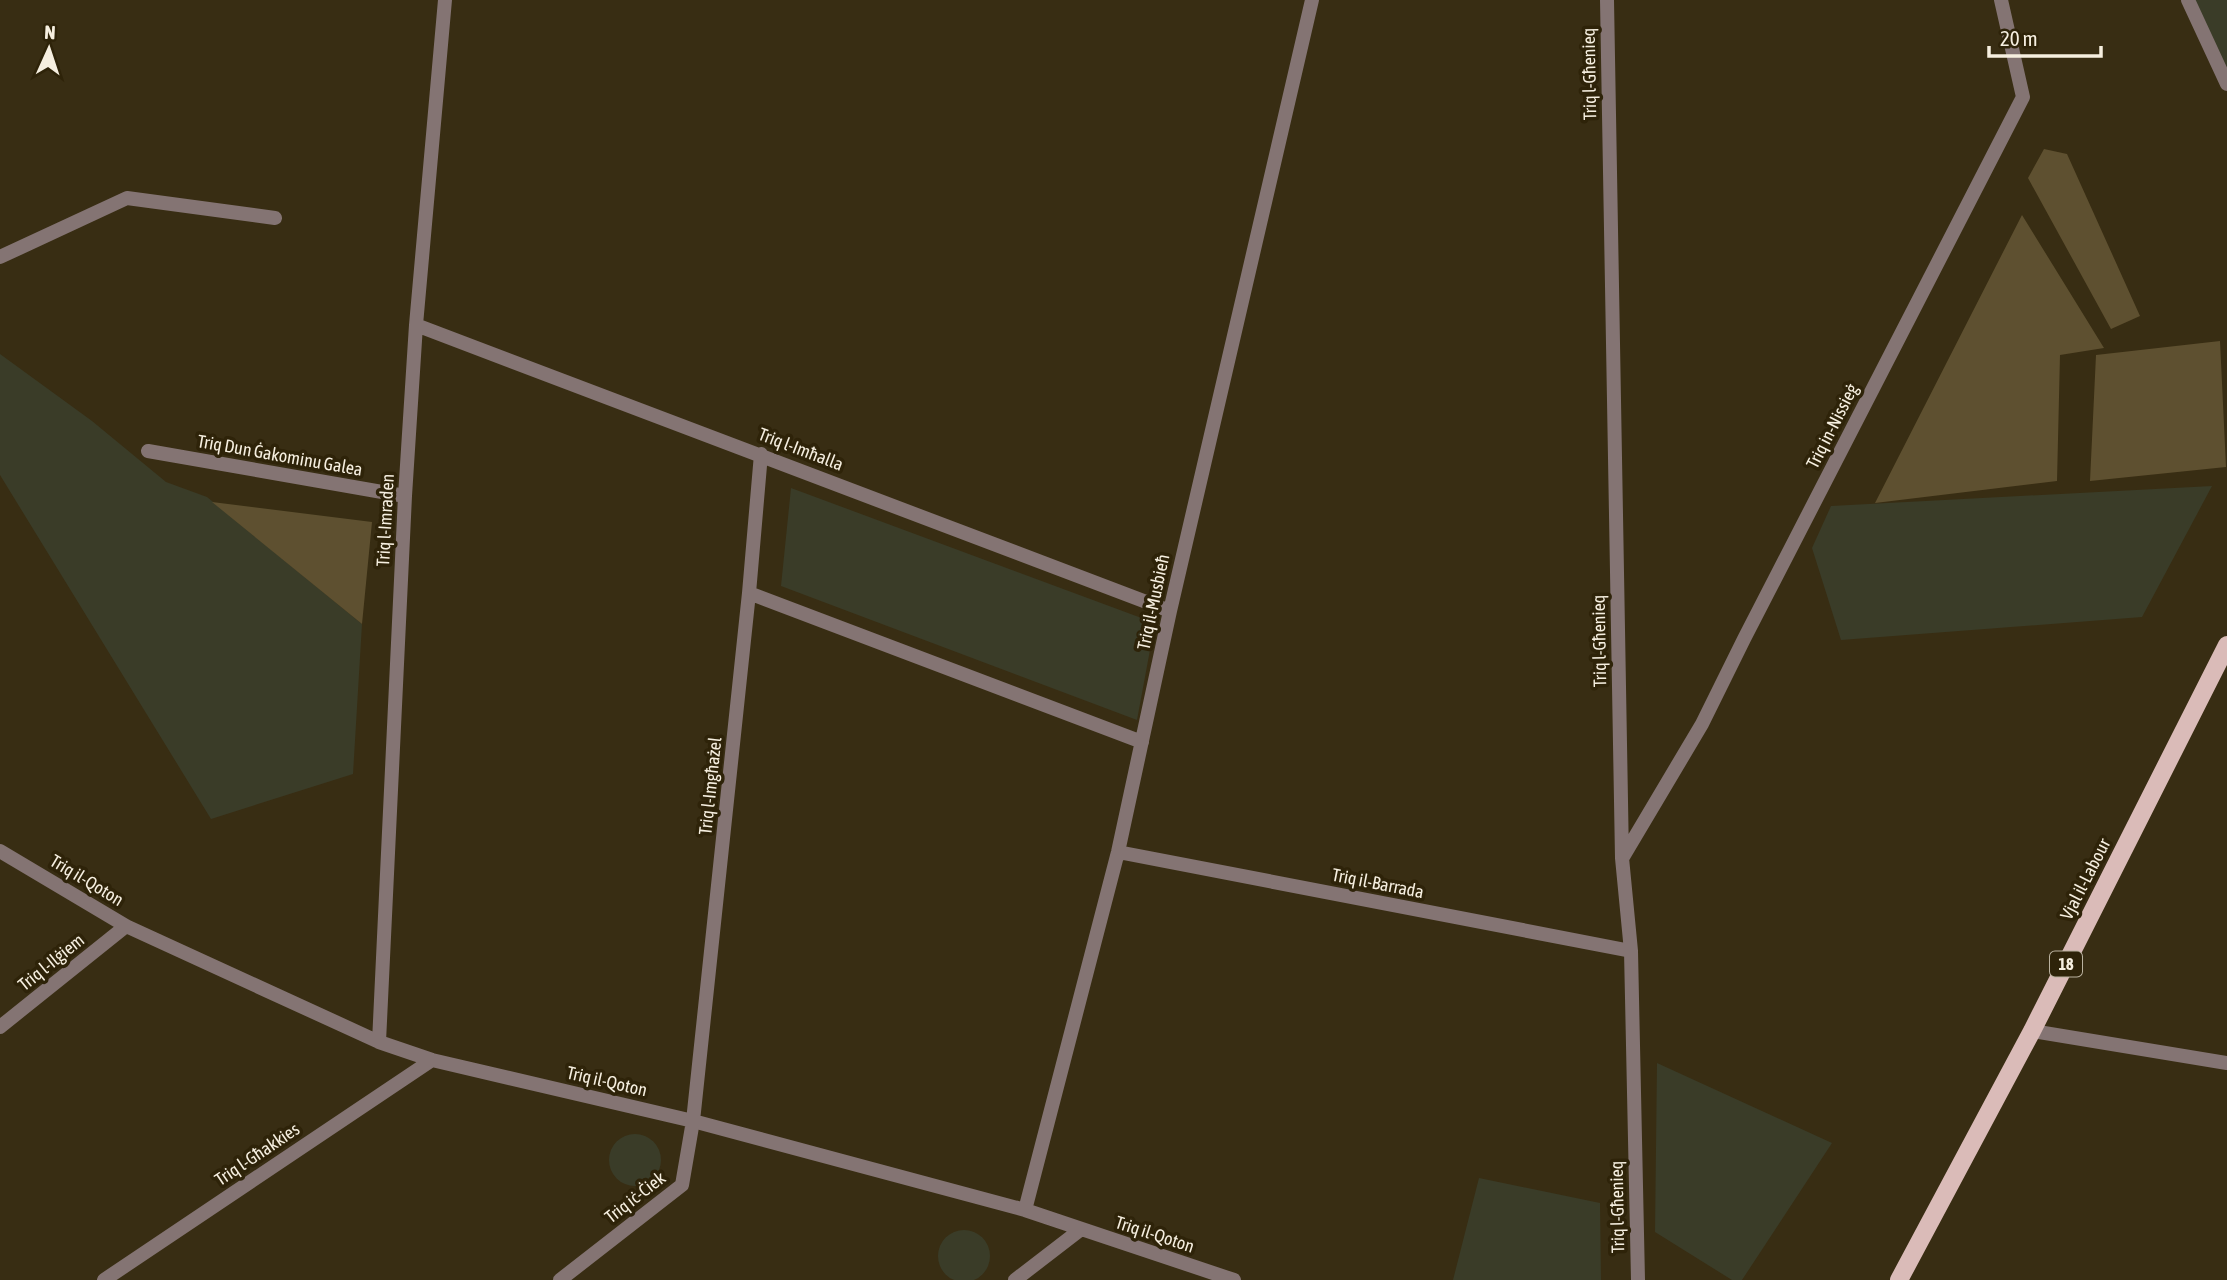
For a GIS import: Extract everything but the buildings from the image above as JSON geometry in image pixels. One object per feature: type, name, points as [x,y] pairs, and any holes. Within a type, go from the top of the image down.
[{"type":"main road","name":"Vjal il-Labour","points":[[1899,1280],[2032,1031],[2227,645]]},
{"type":"street","name":"Triq l-Imraden","points":[[379,1042],[405,496],[416,325],[445,0]]},
{"type":"street","name":"Triq il-Musbieħ","points":[[1025,1210],[1118,852],[1170,611],[1312,0]]},
{"type":"street","name":"Triq l-Għenieq","points":[[1607,0],[1622,858],[1631,951],[1639,1280]]},
{"type":"street","name":"Triq in-Nissieġ","points":[[1622,858],[1702,724],[2023,97],[2001,0]]},
{"type":"street","points":[[2188,0],[2227,84]]},
{"type":"street","points":[[0,257],[127,198],[275,218]]},
{"type":"street","name":"Triq l-Imħalla","points":[[416,325],[1170,611]]},
{"type":"street","name":"Triq Dun Ġakominu Galea","points":[[148,451],[405,496]]},
{"type":"street","name":"Triq l-Imgħażel","points":[[693,1121],[750,593],[761,454]]},
{"type":"street","points":[[750,593],[1142,742]]},
{"type":"street","name":"Triq il-Qoton","points":[[0,851],[126,926],[379,1042],[432,1060],[693,1121],[1025,1210],[1234,1280]]},
{"type":"street","name":"Triq il-Barrada","points":[[1118,852],[1631,951]]},
{"type":"street","name":"Triq l-Ilġiem","points":[[0,1027],[126,926]]},
{"type":"street","points":[[2032,1031],[2227,1063]]},
{"type":"street","name":"Triq l-Għakkies","points":[[104,1280],[432,1060]]},
{"type":"street","name":"Triq iċ-Ċiek","points":[[560,1280],[682,1185],[693,1121]]},
{"type":"street","points":[[1015,1280],[1080,1230]]},
{"type":"green space","points":[[2188,0],[2227,0],[2227,84]]},
{"type":"green space","points":[[0,354],[92,421],[166,482],[207,497],[362,624],[353,774],[211,819],[0,475]]},
{"type":"green space","points":[[2212,486],[2142,617],[1841,640],[1812,548],[1831,506]]},
{"type":"green space","points":[[791,488],[1155,623],[1137,720],[781,586]]},
{"type":"green space","points":[[1657,1063],[1832,1143],[1742,1280],[1732,1280],[1655,1232]]},
{"type":"green space","points":[[635,1134],[654,1141],[661,1160],[654,1179],[635,1186],[616,1179],[609,1160],[616,1141]]},
{"type":"green space","points":[[1479,1178],[1600,1203],[1601,1280],[1453,1280]]},
{"type":"green space","points":[[964,1230],[983,1237],[990,1256],[983,1275],[964,1282],[945,1275],[938,1256],[945,1237]]}]
